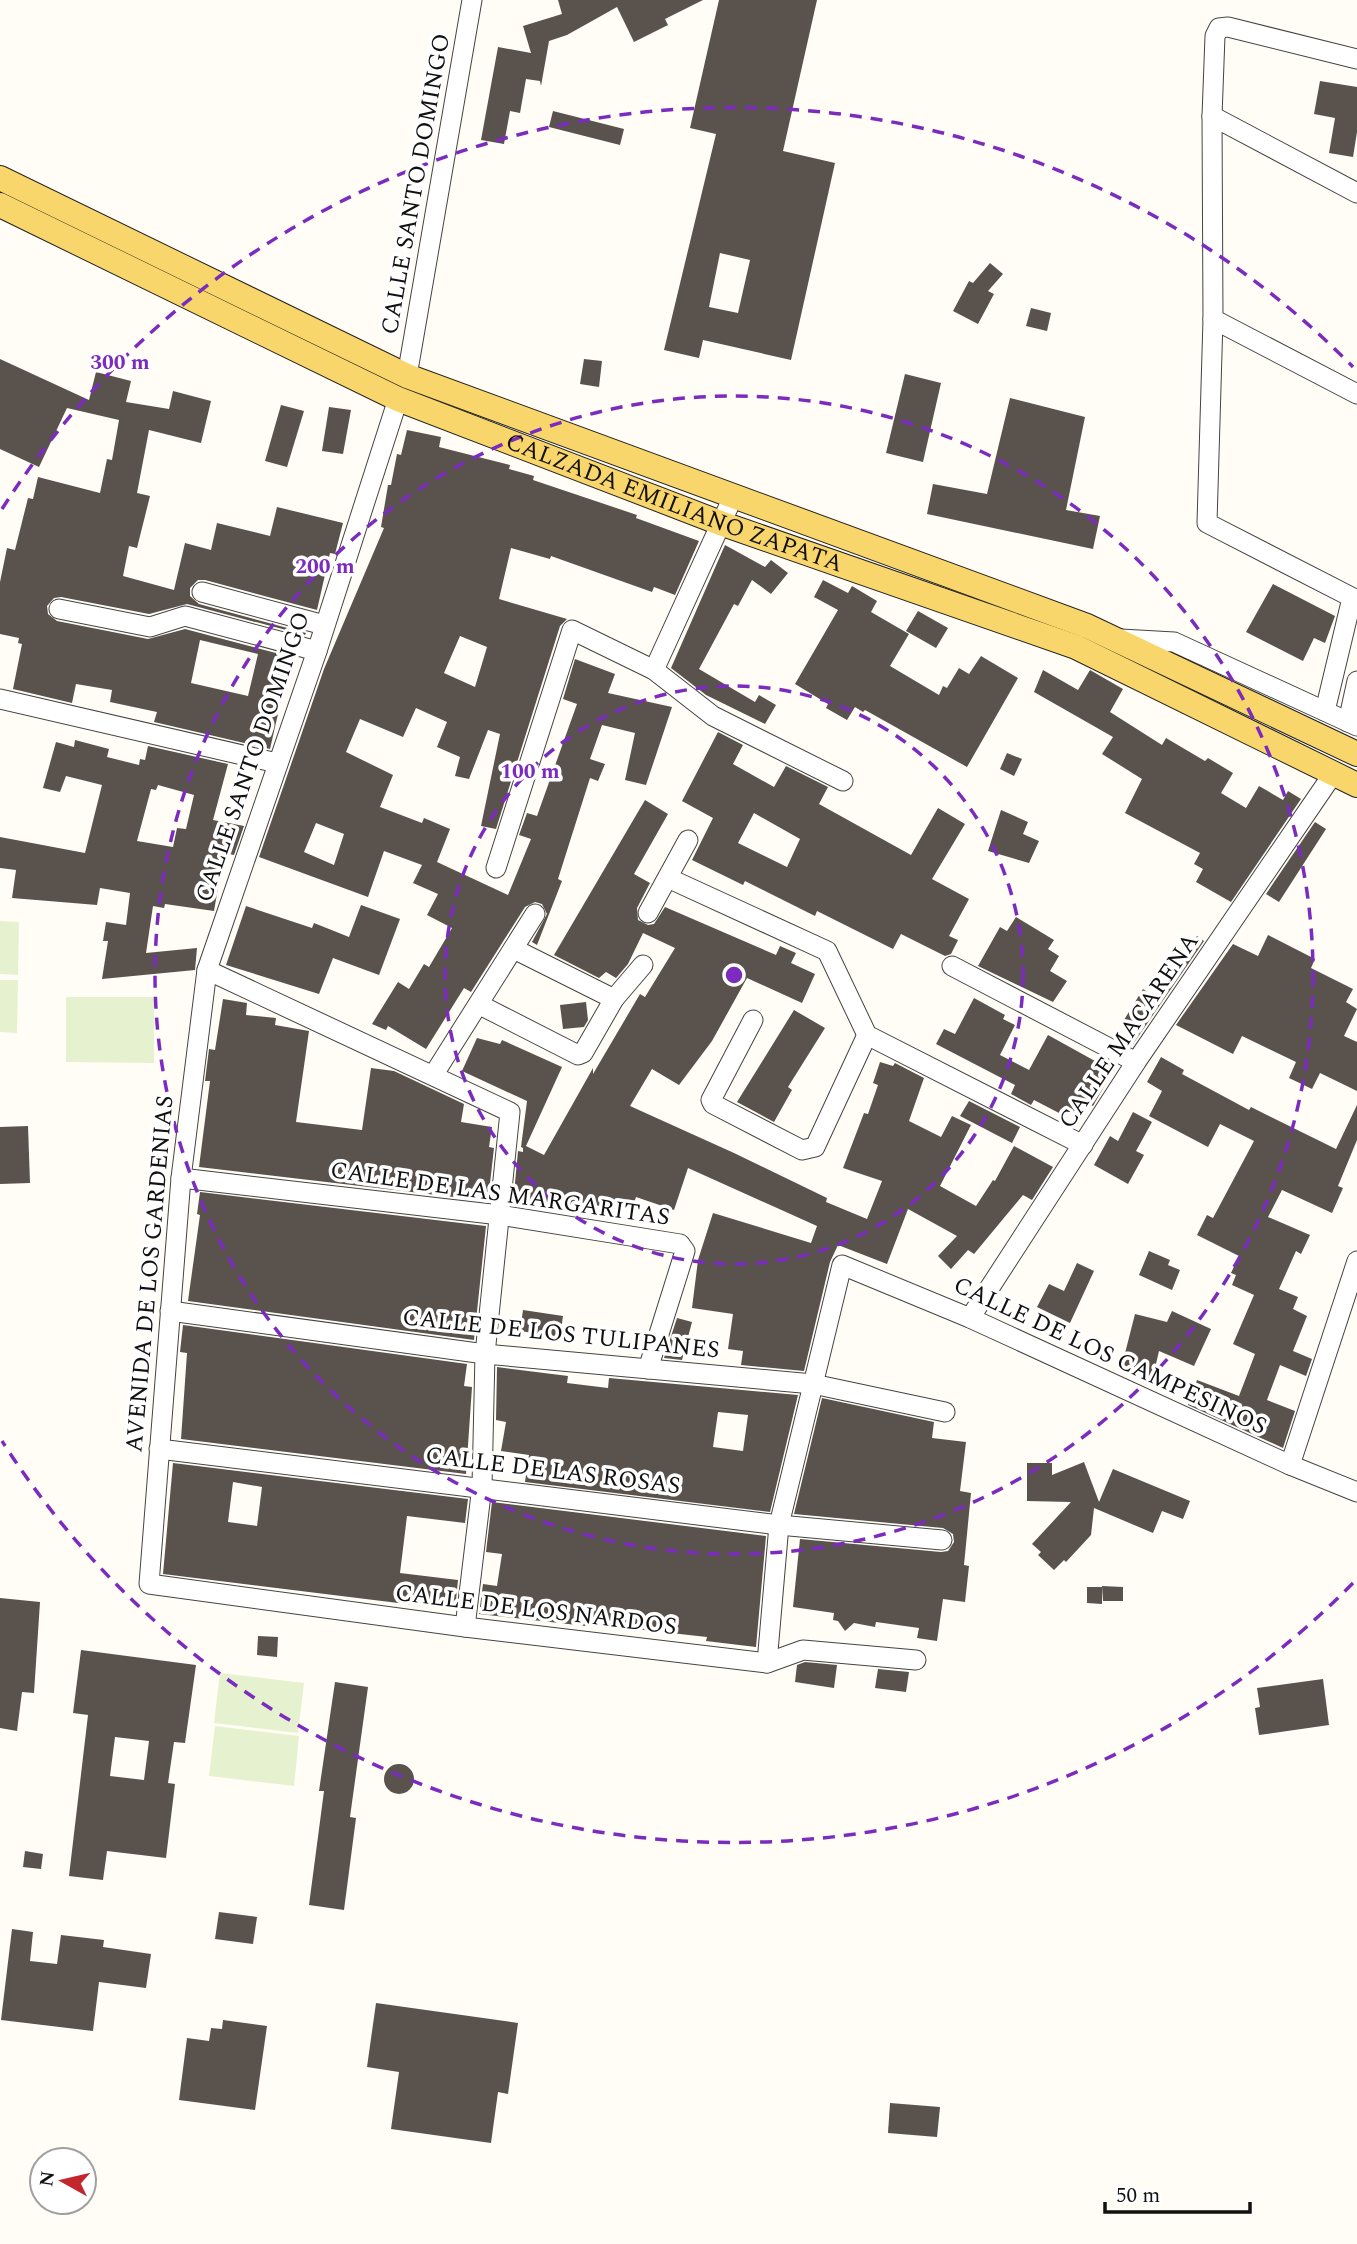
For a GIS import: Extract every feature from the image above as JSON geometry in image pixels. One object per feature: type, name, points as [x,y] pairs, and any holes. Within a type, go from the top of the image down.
[{"type":"main road","name":"CALZADA EMILIANO ZAPATA","points":[[0,178],[398,399],[723,524],[1076,647],[1357,785]]},
{"type":"main road","name":"CALZADA EMILIANO ZAPATA","points":[[0,205],[407,376],[1087,626],[1357,754]]},
{"type":"street","name":"CALLE SANTO DOMINGO","points":[[407,376],[472,0]]},
{"type":"street","points":[[1325,711],[1355,599],[1207,523],[1213,319],[1212,116],[1215,36],[1219,28],[1228,27],[1357,59]]},
{"type":"street","points":[[1212,116],[1357,192]]},
{"type":"street","points":[[1213,319],[1357,394]]},
{"type":"street","name":"CALLE SANTO DOMINGO","points":[[207,970],[317,651],[398,399]]},
{"type":"street","points":[[654,670],[723,524],[733,496]]},
{"type":"street","points":[[202,592],[324,625]]},
{"type":"street","points":[[59,609],[150,627],[185,616],[317,651]]},
{"type":"street","points":[[496,868],[572,630],[654,670],[713,716],[843,781]]},
{"type":"street","points":[[1112,638],[1174,642],[1353,724],[1357,681]]},
{"type":"street","points":[[0,699],[277,763]]},
{"type":"street","name":"CALLE MACARENA","points":[[970,1318],[1136,1062],[1333,774]]},
{"type":"street","points":[[648,914],[688,841]]},
{"type":"street","points":[[668,878],[827,951],[867,1035],[1083,1145]]},
{"type":"street","points":[[434,1074],[535,914]]},
{"type":"street","points":[[514,948],[614,999]]},
{"type":"street","points":[[480,1005],[578,1055],[583,1053],[614,999],[643,965]]},
{"type":"street","points":[[951,966],[1136,1062]]},
{"type":"street","points":[[207,970],[434,1074],[510,1112],[485,1354],[482,1486],[465,1627]]},
{"type":"street","name":"AVENIDA DE LOS GARDENIAS","points":[[149,1584],[181,1178],[207,970]]},
{"type":"street","points":[[753,1020],[710,1100],[802,1150],[815,1147],[867,1035]]},
{"type":"street","name":"CALLE DE LAS MARGARITAS","points":[[181,1178],[500,1215],[684,1246],[648,1369]]},
{"type":"street","points":[[1290,1465],[1357,1261]]},
{"type":"street","name":"CALLE DE LOS CAMPESINOS","points":[[813,1384],[842,1265],[970,1318],[1290,1465],[1357,1492]]},
{"type":"street","name":"CALLE DE LOS TULIPANES","points":[[170,1311],[485,1354],[813,1384],[945,1412]]},
{"type":"street","points":[[767,1663],[779,1525],[813,1384]]},
{"type":"street","name":"CALLE DE LAS ROSAS","points":[[159,1449],[482,1486],[779,1525],[942,1540]]},
{"type":"street","name":"CALLE DE LOS NARDOS","points":[[149,1584],[465,1627],[767,1663],[803,1650],[916,1660]]},
{"type":"green space","points":[[0,921],[19,922],[18,975],[0,974]]},
{"type":"green space","points":[[0,980],[18,980],[17,1033],[0,1032]]},
{"type":"green space","points":[[66,997],[154,997],[154,1063],[66,1062]]},
{"type":"green space","points":[[220,1673],[304,1683],[298,1733],[214,1723]]},
{"type":"green space","points":[[215,1726],[299,1736],[294,1786],[209,1776]]},
{"type":"building","points":[[558,0],[703,0],[665,19],[668,25],[634,42],[617,7],[567,35],[549,41],[541,86],[540,81],[526,79],[520,113],[510,111],[504,144],[481,140],[498,47],[531,53],[523,26],[562,14]]},
{"type":"building","points":[[719,0],[817,0],[783,151],[835,163],[791,360],[703,340],[699,358],[664,350],[716,134],[690,128]],"holes":[[[720,253],[750,260],[738,313],[709,307]]]},
{"type":"building","points":[[1320,81],[1357,87],[1357,132],[1353,157],[1329,153],[1335,118],[1314,114]]},
{"type":"building","points":[[553,111],[624,129],[620,145],[549,127]]},
{"type":"building","points":[[990,263],[1003,274],[988,291],[994,294],[978,324],[953,311],[969,281],[973,283]]},
{"type":"building","points":[[1031,308],[1051,313],[1047,331],[1026,326]]},
{"type":"building","points":[[0,359],[89,400],[96,372],[131,381],[126,402],[169,409],[173,391],[211,401],[201,443],[149,430],[137,493],[150,496],[137,548],[129,546],[123,576],[174,590],[185,543],[211,550],[217,523],[270,536],[277,507],[343,523],[335,554],[330,553],[317,610],[205,580],[198,580],[190,588],[190,596],[199,604],[306,633],[305,635],[187,604],[149,614],[61,597],[54,598],[47,606],[48,614],[57,621],[148,639],[185,629],[291,657],[270,749],[154,722],[157,712],[110,702],[112,690],[76,684],[72,703],[13,689],[22,644],[18,643],[19,638],[0,634],[0,582],[7,548],[15,550],[28,498],[33,499],[38,477],[100,493],[107,459],[112,460],[119,420],[67,408],[39,467],[0,449]],"holes":[[[200,640],[258,654],[248,696],[191,683]]]},
{"type":"building","points":[[584,359],[602,361],[599,387],[580,384]]},
{"type":"building","points":[[905,374],[941,383],[923,462],[886,453]]},
{"type":"building","points":[[1010,398],[1085,417],[1066,510],[1100,516],[1093,549],[927,514],[933,484],[987,494]]},
{"type":"building","points":[[281,405],[304,411],[287,467],[265,461]]},
{"type":"building","points":[[329,407],[351,410],[343,454],[322,451]]},
{"type":"building","points":[[407,430],[441,437],[439,447],[510,465],[509,469],[534,476],[533,480],[637,515],[636,518],[699,541],[675,595],[654,587],[652,592],[551,556],[550,559],[511,548],[499,599],[567,619],[560,626],[496,829],[481,826],[500,734],[488,730],[469,779],[455,776],[460,757],[437,747],[447,722],[416,708],[403,737],[360,719],[346,752],[393,775],[380,807],[422,823],[424,818],[450,829],[437,862],[508,895],[531,839],[519,835],[527,813],[537,816],[577,704],[563,699],[575,659],[615,674],[608,693],[672,707],[646,785],[625,780],[635,733],[602,725],[590,759],[605,764],[598,781],[590,778],[558,879],[562,881],[537,945],[532,942],[547,914],[542,904],[535,902],[525,907],[471,992],[464,988],[426,1049],[388,1026],[386,1030],[372,1024],[398,982],[409,989],[424,964],[429,967],[452,928],[427,915],[438,894],[413,883],[422,865],[384,851],[368,897],[259,857],[324,669],[384,528],[381,527],[388,485],[391,485],[397,454],[401,455]],"holes":[[[460,636],[487,647],[475,687],[444,673]],[[316,823],[344,834],[334,865],[304,852]]]},
{"type":"building","points":[[725,545],[765,567],[771,560],[788,573],[771,594],[752,580],[738,606],[734,604],[699,669],[755,702],[759,695],[776,705],[765,724],[706,695],[671,668]]},
{"type":"building","points":[[823,580],[848,593],[852,586],[877,601],[871,612],[909,634],[890,666],[939,695],[943,686],[947,688],[959,668],[969,674],[981,656],[1018,678],[967,767],[865,710],[863,712],[855,707],[847,720],[826,708],[828,704],[795,684],[838,610],[814,597]]},
{"type":"building","points":[[1273,584],[1335,616],[1325,643],[1314,638],[1303,661],[1246,632]]},
{"type":"building","points":[[918,611],[948,628],[936,648],[906,631]]},
{"type":"building","points":[[1043,670],[1078,690],[1090,670],[1123,689],[1110,712],[1162,745],[1166,738],[1205,761],[1208,758],[1233,773],[1221,793],[1246,808],[1259,786],[1283,800],[1288,791],[1301,799],[1231,902],[1196,882],[1203,869],[1194,864],[1200,853],[1125,813],[1142,779],[1102,754],[1113,737],[1034,692]]},
{"type":"building","points":[[718,732],[743,745],[733,764],[774,787],[786,766],[828,787],[819,804],[911,855],[938,808],[965,824],[932,879],[969,899],[949,936],[958,940],[951,954],[945,956],[901,934],[893,949],[817,911],[815,916],[745,881],[743,885],[692,860],[713,818],[682,801]],"holes":[[[754,813],[800,839],[787,867],[738,843]]]},
{"type":"building","points":[[75,740],[109,749],[107,757],[139,765],[140,759],[145,760],[148,746],[228,764],[213,820],[244,826],[234,855],[224,853],[214,911],[165,904],[164,908],[153,906],[146,953],[197,948],[195,970],[102,979],[108,941],[103,941],[106,922],[126,925],[130,893],[100,888],[97,905],[12,898],[16,870],[0,868],[0,837],[85,853],[102,785],[66,776],[60,792],[43,788],[56,742],[74,747]],"holes":[[[158,785],[194,795],[186,829],[177,828],[173,847],[137,841],[151,789],[156,790]]]},
{"type":"building","points":[[1007,753],[1022,759],[1014,776],[1000,769]]},
{"type":"building","points":[[645,800],[668,814],[634,874],[650,883],[637,908],[638,920],[648,925],[654,924],[665,907],[776,955],[780,946],[796,953],[791,963],[815,974],[802,1003],[747,978],[712,1041],[679,1085],[652,1069],[630,1106],[734,1153],[827,1198],[826,1202],[867,1219],[882,1181],[843,1168],[864,1113],[868,1114],[878,1085],[873,1083],[880,1062],[893,1066],[895,1063],[924,1078],[909,1121],[941,1137],[952,1116],[971,1125],[940,1186],[976,1206],[993,1180],[995,1181],[1014,1146],[1053,1167],[1032,1200],[1023,1195],[974,1254],[968,1250],[951,1269],[938,1256],[957,1236],[908,1209],[887,1264],[838,1245],[830,1262],[804,1371],[741,1365],[743,1351],[728,1349],[733,1314],[692,1308],[698,1260],[713,1213],[811,1243],[817,1226],[688,1168],[674,1210],[636,1197],[634,1203],[620,1199],[618,1209],[582,1203],[580,1212],[513,1204],[518,1151],[523,1152],[521,1147],[527,1101],[462,1071],[477,1038],[500,1044],[502,1040],[562,1067],[526,1146],[544,1155],[593,1068],[593,1074],[640,994],[645,997],[675,948],[643,933],[628,964],[616,978],[606,972],[599,978],[554,955]]},
{"type":"building","points":[[1001,810],[1028,822],[1023,834],[1039,841],[1029,863],[988,851]]},
{"type":"building","points":[[1315,822],[1326,829],[1279,902],[1266,894]]},
{"type":"building","points":[[361,905],[400,919],[379,975],[333,958],[319,994],[226,965],[246,906],[312,928],[314,923],[349,937]]},
{"type":"building","points":[[1016,917],[1054,940],[1048,949],[1059,956],[1050,971],[1067,981],[1053,1002],[978,966],[1000,927],[1007,931]]},
{"type":"building","points":[[1268,935],[1315,959],[1311,968],[1353,989],[1346,1002],[1357,1009],[1344,1036],[1357,1042],[1357,1091],[1320,1073],[1312,1089],[1289,1078],[1296,1062],[1242,1036],[1233,1054],[1176,1025],[1233,944],[1258,956]]},
{"type":"building","points":[[1197,936],[1204,941],[1133,1044],[1128,1041],[1131,1037],[1126,1033],[1131,1025],[1124,1020],[1143,989],[1155,997]]},
{"type":"building","points":[[974,998],[1005,1015],[1003,1019],[1015,1025],[1000,1055],[1029,1070],[1048,1035],[1113,1071],[1093,1106],[1086,1102],[1078,1118],[1061,1109],[1059,1113],[1034,1100],[1031,1105],[1011,1094],[1015,1085],[936,1044],[944,1029],[955,1034]]},
{"type":"building","points":[[223,999],[247,1003],[246,1015],[276,1018],[275,1025],[309,1031],[296,1122],[362,1130],[371,1068],[394,1071],[464,1104],[461,1122],[492,1127],[489,1147],[494,1148],[488,1201],[199,1167],[210,1081],[205,1081],[209,1049],[215,1050]]},
{"type":"building","points":[[586,1002],[588,1020],[584,1027],[563,1029],[560,1005]]},
{"type":"building","points":[[794,1010],[825,1028],[788,1087],[792,1090],[774,1122],[737,1102]]},
{"type":"building","points":[[1161,1057],[1184,1070],[1182,1074],[1249,1110],[1251,1107],[1336,1149],[1357,1105],[1357,1140],[1338,1186],[1343,1188],[1332,1213],[1282,1190],[1268,1217],[1310,1235],[1301,1254],[1296,1251],[1279,1289],[1298,1297],[1293,1309],[1307,1316],[1293,1351],[1312,1359],[1306,1376],[1280,1365],[1267,1400],[1295,1411],[1283,1448],[1188,1405],[1197,1380],[1239,1396],[1255,1354],[1233,1344],[1254,1295],[1232,1285],[1236,1275],[1231,1273],[1239,1256],[1197,1235],[1207,1215],[1213,1218],[1254,1141],[1220,1124],[1208,1147],[1149,1116],[1162,1091],[1147,1082]]},
{"type":"building","points":[[969,1101],[1020,1127],[1012,1143],[960,1116]]},
{"type":"building","points":[[1133,1112],[1152,1122],[1136,1151],[1144,1155],[1128,1184],[1094,1165],[1110,1136],[1118,1141]]},
{"type":"building","points":[[28,1126],[30,1183],[0,1184],[0,1127]]},
{"type":"building","points":[[200,1192],[486,1226],[474,1340],[188,1301],[200,1215],[197,1214]]},
{"type":"building","points":[[1149,1251],[1170,1260],[1168,1265],[1180,1270],[1172,1290],[1139,1275]]},
{"type":"building","points":[[1077,1263],[1094,1271],[1070,1323],[1037,1307],[1049,1284],[1064,1291]]},
{"type":"building","points":[[523,1310],[563,1316],[560,1337],[520,1331]]},
{"type":"building","points":[[1172,1311],[1211,1329],[1194,1366],[1159,1351],[1153,1377],[1121,1369],[1135,1314],[1167,1322]]},
{"type":"building","points":[[677,1318],[692,1322],[682,1360],[664,1358]]},
{"type":"building","points":[[183,1325],[467,1364],[464,1386],[472,1387],[466,1474],[181,1439],[187,1353],[180,1352]]},
{"type":"building","points":[[497,1367],[568,1376],[567,1383],[608,1388],[609,1378],[798,1395],[770,1512],[525,1482],[529,1455],[501,1451],[506,1422],[496,1420]],"holes":[[[718,1412],[748,1415],[743,1451],[713,1447]]]},
{"type":"building","points":[[822,1398],[934,1422],[932,1438],[966,1442],[960,1491],[971,1493],[964,1565],[969,1566],[965,1602],[943,1599],[937,1641],[917,1638],[919,1628],[876,1622],[875,1627],[854,1623],[845,1631],[838,1621],[833,1620],[834,1613],[793,1607],[800,1539],[941,1552],[948,1551],[954,1542],[953,1534],[943,1528],[794,1514]]},
{"type":"building","points":[[1084,1462],[1099,1502],[1113,1469],[1190,1501],[1183,1519],[1162,1511],[1153,1533],[1094,1508],[1091,1535],[1066,1562],[1064,1560],[1054,1570],[1038,1555],[1041,1552],[1032,1544],[1071,1502],[1027,1501],[1027,1463],[1052,1463],[1052,1475]]},
{"type":"building","points":[[173,1463],[468,1499],[465,1523],[407,1516],[400,1573],[458,1580],[455,1610],[163,1574]],"holes":[[[233,1482],[262,1487],[257,1526],[228,1522]]]},
{"type":"building","points":[[492,1502],[766,1536],[756,1647],[706,1641],[707,1637],[616,1627],[617,1622],[587,1619],[586,1626],[479,1614],[483,1584],[497,1586],[502,1554],[486,1552]]},
{"type":"building","points":[[1102,1586],[1123,1587],[1123,1601],[1103,1601]]},
{"type":"building","points":[[1087,1587],[1102,1587],[1102,1604],[1087,1603]]},
{"type":"building","points":[[0,1598],[40,1602],[34,1693],[22,1692],[17,1731],[0,1728]]},
{"type":"building","points":[[258,1636],[278,1637],[277,1657],[257,1655]]},
{"type":"building","points":[[81,1650],[196,1665],[185,1743],[174,1742],[168,1783],[175,1784],[166,1858],[107,1851],[103,1880],[69,1876],[88,1715],[73,1713]],"holes":[[[115,1737],[149,1741],[144,1780],[110,1776]]]},
{"type":"building","points":[[805,1662],[837,1665],[834,1688],[795,1682],[797,1665]]},
{"type":"building","points":[[878,1669],[909,1672],[906,1692],[875,1688]]},
{"type":"building","points":[[1323,1679],[1329,1725],[1259,1735],[1255,1708],[1260,1707],[1257,1688]]},
{"type":"building","points":[[335,1682],[368,1687],[350,1817],[356,1818],[344,1910],[309,1905],[324,1791],[319,1791]]},
{"type":"building","points":[[399,1764],[405,1765],[413,1773],[413,1785],[405,1793],[399,1794],[393,1793],[385,1785],[384,1779],[385,1773],[393,1765]]},
{"type":"building","points":[[25,1851],[43,1854],[41,1869],[23,1867]]},
{"type":"building","points":[[219,1912],[257,1917],[253,1944],[215,1939]]},
{"type":"building","points":[[12,1929],[33,1932],[30,1961],[57,1964],[61,1935],[104,1940],[103,1947],[151,1954],[146,1988],[99,1982],[93,2031],[1,2020]]},
{"type":"building","points":[[376,2003],[518,2023],[508,2094],[498,2092],[491,2143],[391,2129],[399,2072],[367,2067]]},
{"type":"building","points":[[223,2020],[267,2026],[255,2110],[179,2100],[187,2038],[209,2041],[211,2028],[222,2029]]},
{"type":"building","points":[[890,2103],[940,2107],[937,2137],[888,2133]]}]
